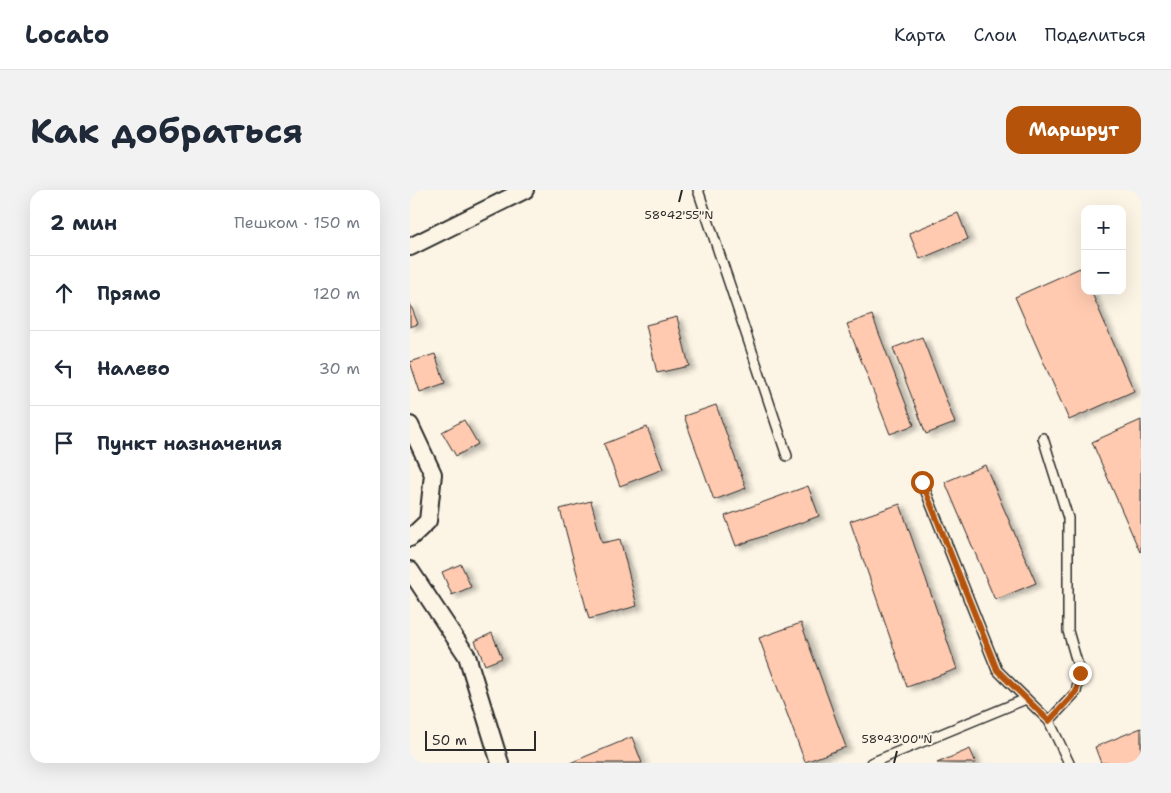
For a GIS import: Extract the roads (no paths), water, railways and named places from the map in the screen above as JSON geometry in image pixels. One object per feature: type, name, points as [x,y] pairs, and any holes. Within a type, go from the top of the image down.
[{"type":"street","points":[[410,246],[525,190]]},
{"type":"street","points":[[410,425],[433,474],[428,521],[410,538]]},
{"type":"street","points":[[410,570],[467,656],[500,763]]},
{"type":"lane","points":[[698,190],[787,456]]},
{"type":"lane","points":[[1043,438],[1068,518],[1068,631],[1080,673],[1076,692],[1049,721]]},
{"type":"lane","points":[[922,482],[997,670],[1049,721],[1069,763]]},
{"type":"lane","points":[[871,763],[1026,699]]}]
